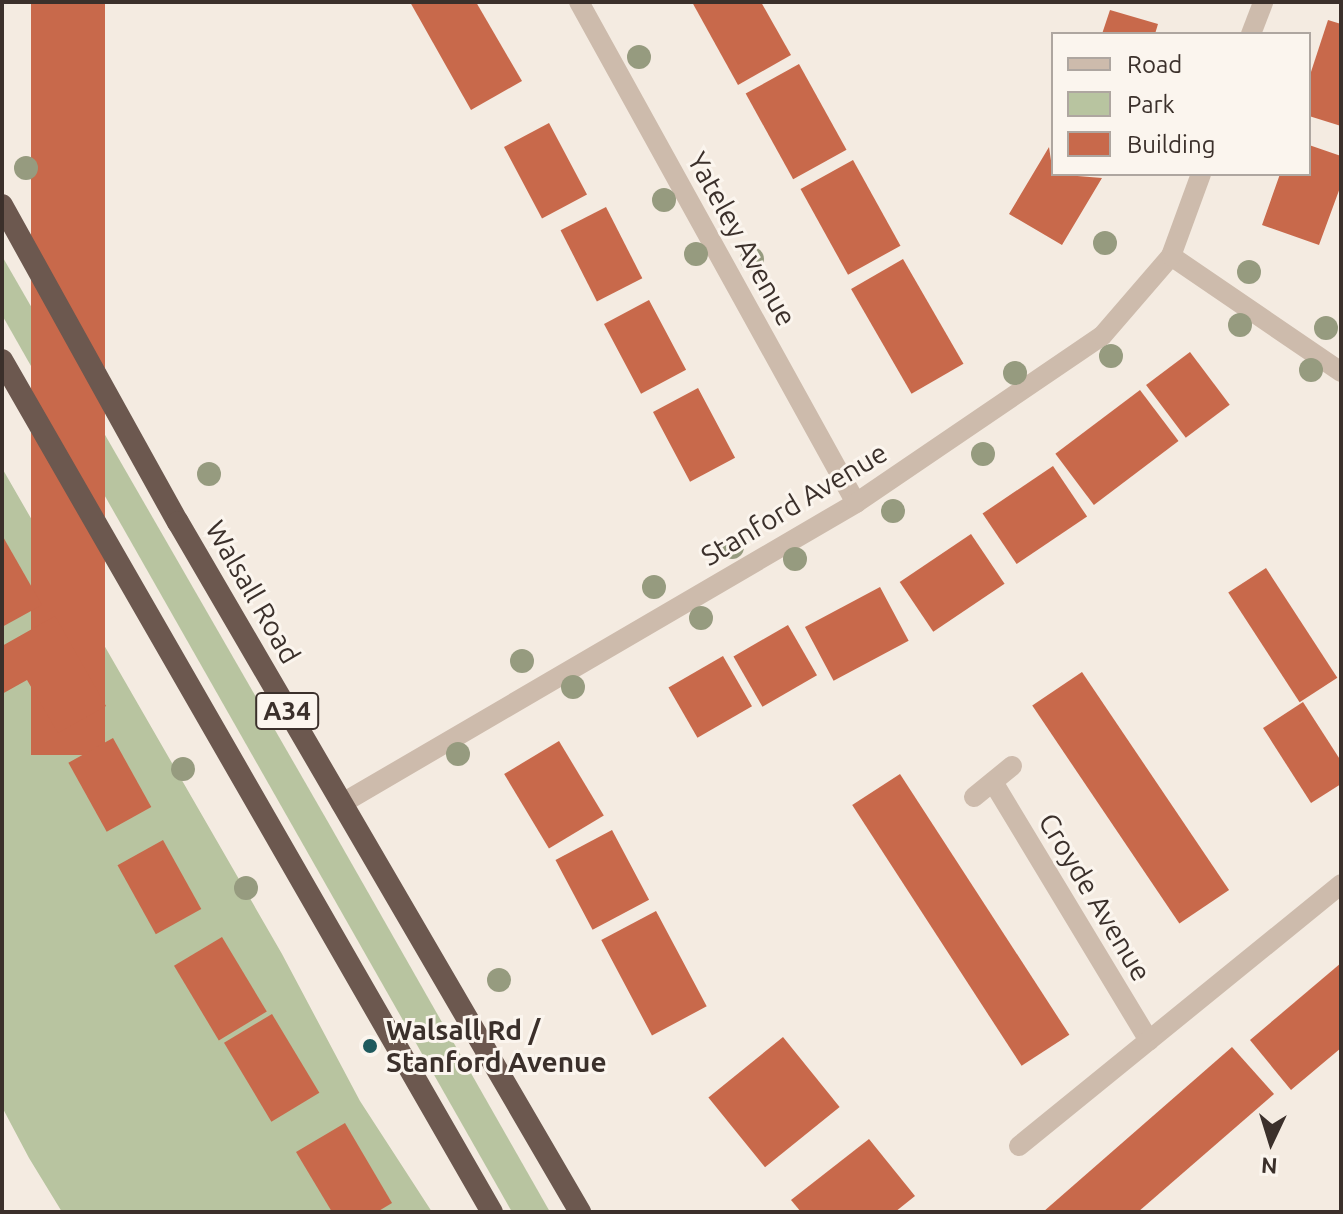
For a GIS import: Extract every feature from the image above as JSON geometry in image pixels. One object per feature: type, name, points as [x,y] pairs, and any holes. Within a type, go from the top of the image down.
[{"type":"highway","name":"Walsall Road","points":[[2,205],[341,804],[580,1212]]},
{"type":"highway","name":"A34","points":[[2,360],[492,1212]]},
{"type":"street","name":"Yateley Avenue","points":[[579,2],[856,503]]},
{"type":"street","points":[[1252,32],[1263,2]]},
{"type":"street","name":"Stanford Avenue","points":[[341,804],[856,503],[1102,336],[1171,256],[1200,176]]},
{"type":"street","points":[[1171,256],[1341,372]]},
{"type":"street","points":[[974,797],[1012,766]]},
{"type":"street","name":"Croyde Avenue","points":[[993,782],[1149,1041]]},
{"type":"street","points":[[1019,1146],[1341,884]]},
{"type":"green space","points":[[2,256],[550,1212],[512,1212],[2,315]]},
{"type":"green space","points":[[2,468],[282,954],[360,1101],[432,1212],[62,1212],[29,1158],[2,1107]]},
{"type":"building","points":[[31,2],[105,2],[105,755],[31,755]]},
{"type":"building","points":[[410,2],[476,2],[522,81],[471,110]]},
{"type":"building","points":[[692,2],[761,2],[791,55],[738,85]]},
{"type":"building","points":[[1110,10],[1158,24],[1156,32],[1103,32]]},
{"type":"building","points":[[1328,20],[1341,24],[1341,126],[1311,117],[1311,72]]},
{"type":"building","points":[[799,64],[847,150],[793,179],[746,94]]},
{"type":"building","points":[[549,123],[587,195],[542,218],[504,147]]},
{"type":"building","points":[[1311,146],[1341,156],[1341,185],[1319,245],[1262,225],[1279,176],[1311,176]]},
{"type":"building","points":[[1049,147],[1051,176],[1102,178],[1062,245],[1009,214]]},
{"type":"building","points":[[853,160],[901,246],[848,275],[801,189]]},
{"type":"building","points":[[606,207],[642,278],[597,301],[561,230]]},
{"type":"building","points":[[903,259],[964,364],[912,394],[851,289]]},
{"type":"building","points":[[649,300],[686,370],[641,394],[604,324]]},
{"type":"building","points":[[1190,352],[1230,405],[1186,438],[1146,385]]},
{"type":"building","points":[[698,388],[735,458],[690,482],[653,412]]},
{"type":"building","points":[[1140,390],[1179,441],[1094,505],[1055,454]]},
{"type":"building","points":[[1053,466],[1087,517],[1017,564],[983,514]]},
{"type":"building","points":[[971,534],[1005,584],[933,632],[900,582]]},
{"type":"building","points":[[2,535],[42,605],[2,627]]},
{"type":"building","points":[[1266,568],[1337,678],[1300,702],[1228,593]]},
{"type":"building","points":[[880,587],[909,641],[834,681],[805,627]]},
{"type":"building","points":[[55,616],[106,706],[58,733],[27,680],[2,694],[2,646]]},
{"type":"building","points":[[788,625],[817,675],[762,707],[733,656]]},
{"type":"building","points":[[723,656],[752,706],[697,738],[668,688]]},
{"type":"building","points":[[1082,672],[1229,890],[1179,924],[1032,706]]},
{"type":"building","points":[[1303,702],[1341,761],[1341,784],[1311,803],[1263,728]]},
{"type":"building","points":[[113,738],[151,807],[107,832],[68,763]]},
{"type":"building","points":[[559,741],[604,816],[549,849],[504,774]]},
{"type":"building","points":[[900,774],[1069,1035],[1022,1066],[852,805]]},
{"type":"building","points":[[612,830],[649,900],[593,930],[555,860]]},
{"type":"building","points":[[163,840],[201,909],[156,934],[118,865]]},
{"type":"building","points":[[656,911],[707,1006],[652,1035],[601,940]]},
{"type":"building","points":[[222,937],[267,1012],[219,1040],[174,966]]},
{"type":"building","points":[[1341,963],[1341,1048],[1291,1090],[1250,1040]]},
{"type":"building","points":[[272,1014],[319,1093],[271,1122],[224,1043]]},
{"type":"building","points":[[783,1037],[840,1107],[765,1167],[708,1097]]},
{"type":"building","points":[[1232,1047],[1274,1094],[1138,1212],[1043,1212]]},
{"type":"building","points":[[345,1123],[392,1203],[377,1212],[332,1212],[296,1152]]},
{"type":"building","points":[[869,1139],[915,1196],[895,1212],[801,1212],[791,1200]]},
{"type":"place","name":"Walsall Rd / Stanford Avenue","points":[[370,1046]]}]
